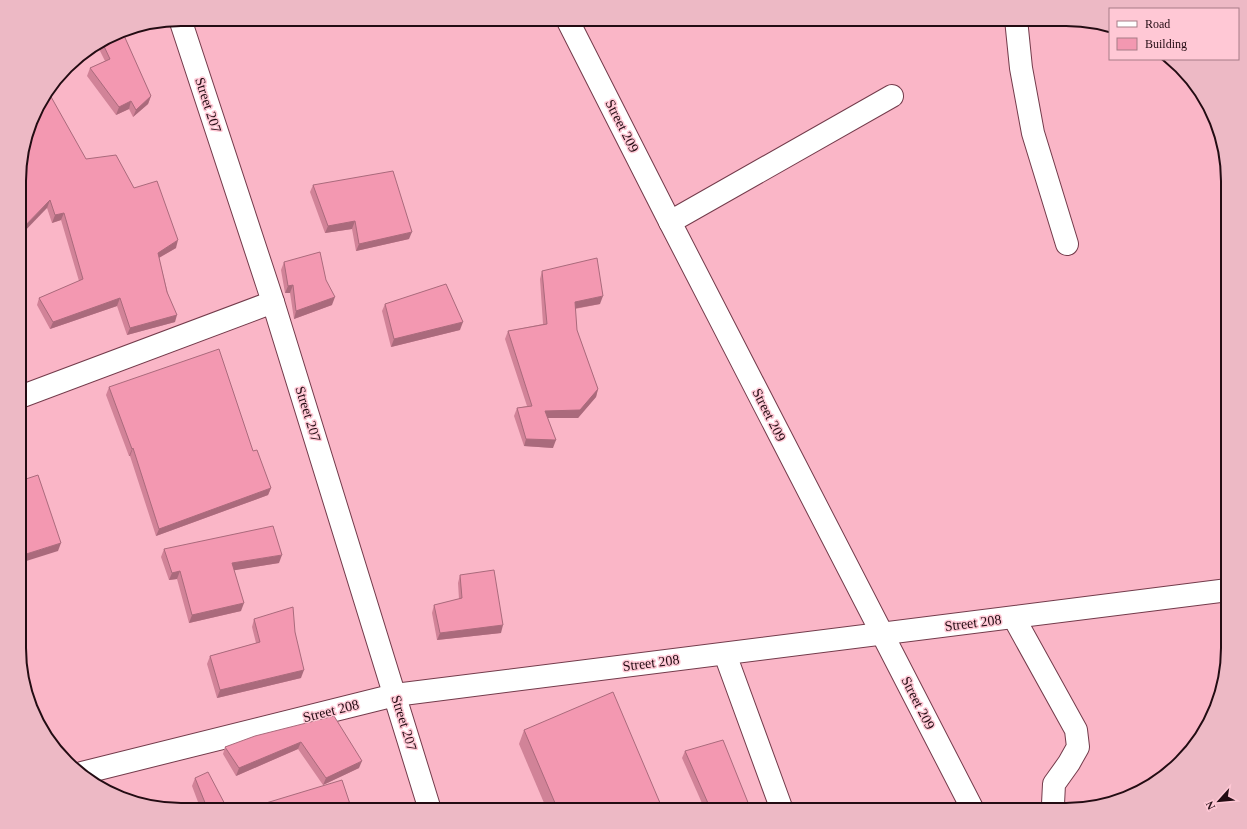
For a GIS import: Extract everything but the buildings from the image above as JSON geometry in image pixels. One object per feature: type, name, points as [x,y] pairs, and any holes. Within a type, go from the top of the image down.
[{"type":"street","name":"Street 207","points":[[182,26],[273,302],[428,803]]},
{"type":"street","name":"Street 209","points":[[571,26],[969,803]]},
{"type":"street","points":[[1017,26],[1021,68],[1033,133],[1067,244]]},
{"type":"street","points":[[670,222],[892,96]]},
{"type":"street","points":[[26,395],[273,302]]},
{"type":"street","name":"Street 208","points":[[88,772],[395,695],[1221,591]]},
{"type":"street","points":[[1014,618],[1076,730],[1078,747],[1054,784],[1053,803]]},
{"type":"street","points":[[725,654],[779,803]]}]
